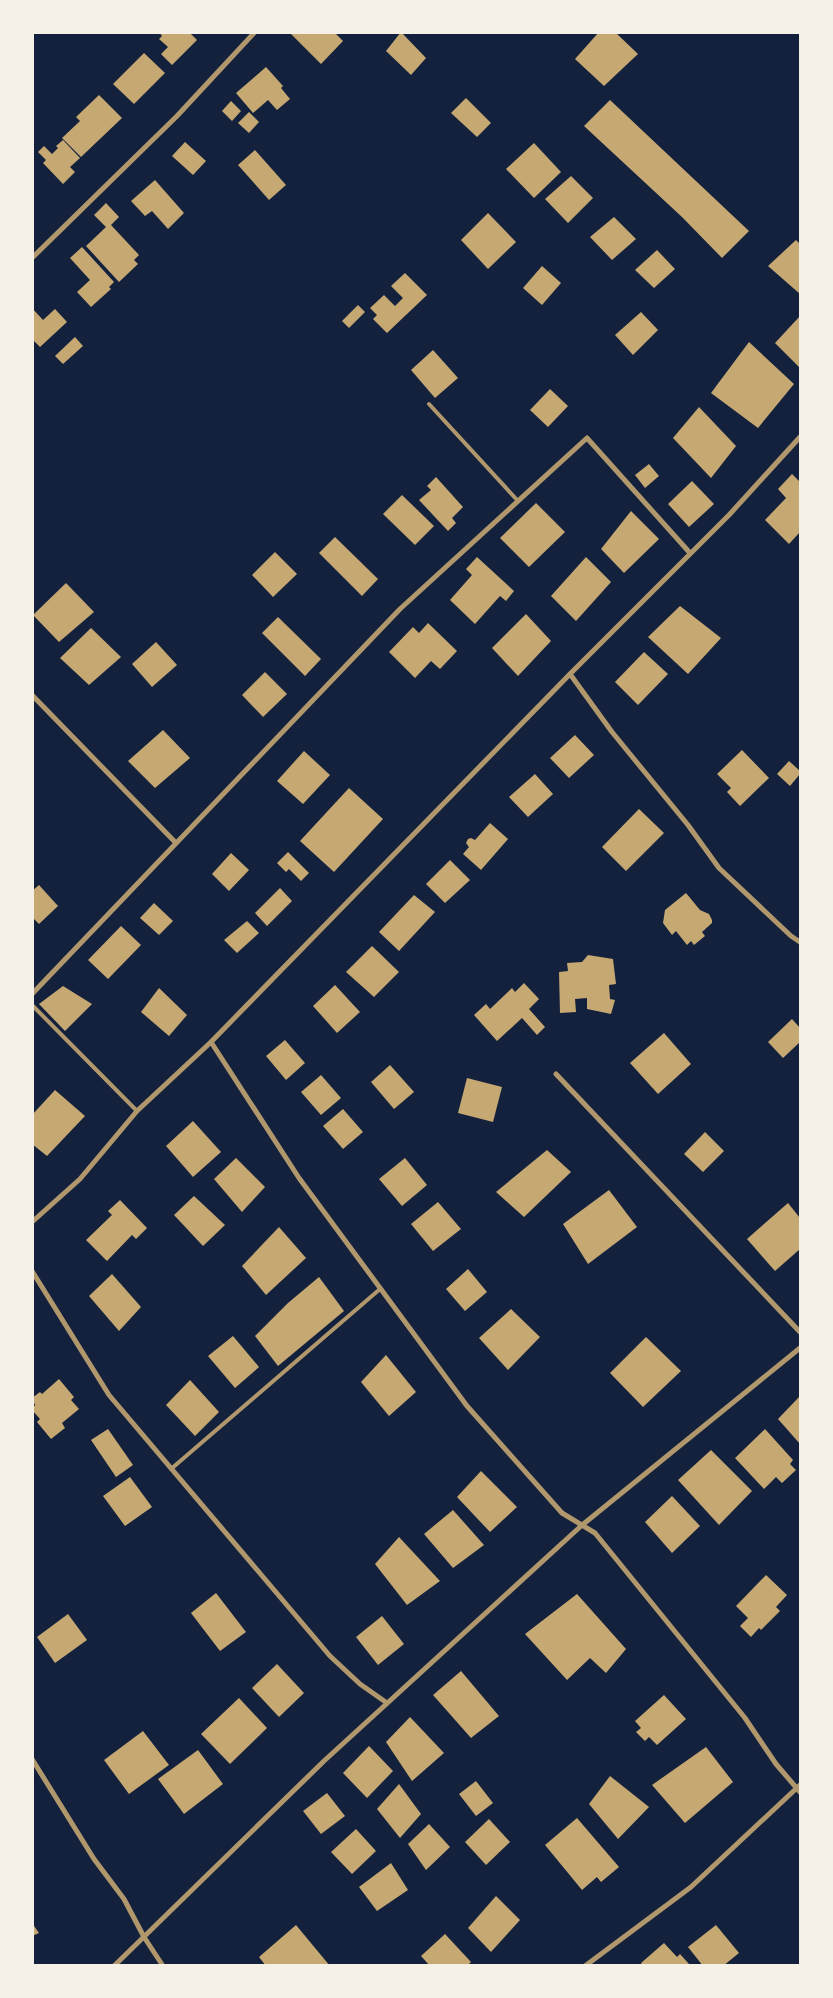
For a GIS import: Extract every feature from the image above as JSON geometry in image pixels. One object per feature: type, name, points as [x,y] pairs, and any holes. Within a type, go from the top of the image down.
[{"type":"street","points":[[32,258],[177,116],[255,32]]},
{"type":"street","points":[[32,1222],[80,1180],[138,1111],[211,1042],[570,674],[729,515],[800,437]]},
{"type":"street","points":[[32,994],[400,609],[587,438],[690,554]]},
{"type":"street","points":[[570,674],[612,732],[688,825],[719,868],[791,936],[800,942]]},
{"type":"street","points":[[32,695],[176,843]]},
{"type":"street","points":[[211,1042],[299,1178],[467,1406],[562,1513],[595,1533],[745,1718],[776,1764],[799,1788],[690,1887],[585,1966]]},
{"type":"street","points":[[556,1074],[800,1332]]},
{"type":"street","points":[[32,1271],[109,1396],[330,1656],[360,1684],[387,1703]]},
{"type":"street","points":[[114,1966],[324,1761],[582,1526],[800,1348]]},
{"type":"street","points":[[32,1759],[94,1859],[124,1899],[144,1937],[163,1966]]},
{"type":"lane","points":[[429,404],[518,502]]},
{"type":"lane","points":[[32,1005],[138,1111]]},
{"type":"lane","points":[[171,1469],[380,1289]]},
{"type":"building","points":[[159,32],[189,32],[197,40],[172,65],[161,54],[168,47],[159,39],[162,36]]},
{"type":"building","points":[[293,32],[334,32],[343,41],[321,64],[291,34]]},
{"type":"building","points":[[401,32],[426,58],[411,75],[386,51]]},
{"type":"building","points":[[599,32],[615,32],[638,54],[604,86],[575,59]]},
{"type":"building","points":[[144,53],[165,73],[134,104],[113,84]]},
{"type":"building","points":[[266,67],[283,86],[281,88],[290,99],[277,110],[268,100],[253,113],[236,93]]},
{"type":"building","points":[[99,95],[122,118],[81,157],[62,138],[80,121],[76,117]]},
{"type":"building","points":[[466,98],[491,123],[477,137],[451,113]]},
{"type":"building","points":[[610,100],[749,231],[722,258],[682,217],[584,126]]},
{"type":"building","points":[[231,101],[241,111],[232,121],[222,111]]},
{"type":"building","points":[[249,112],[259,122],[249,133],[238,123]]},
{"type":"building","points":[[63,140],[80,158],[70,167],[75,172],[63,184],[43,163],[46,160],[38,152],[44,146],[52,154],[58,148],[56,146]]},
{"type":"building","points":[[185,142],[206,161],[193,175],[172,156]]},
{"type":"building","points":[[534,143],[561,172],[534,198],[506,169]]},
{"type":"building","points":[[255,150],[286,185],[269,200],[238,165]]},
{"type":"building","points":[[571,176],[593,198],[568,223],[545,199]]},
{"type":"building","points":[[155,180],[184,213],[168,229],[152,211],[145,216],[131,201]]},
{"type":"building","points":[[106,203],[119,217],[111,225],[139,255],[134,260],[138,264],[119,282],[86,246],[106,227],[94,215]]},
{"type":"building","points":[[488,213],[516,242],[488,269],[461,240]]},
{"type":"building","points":[[614,217],[636,239],[612,260],[590,237]]},
{"type":"building","points":[[796,240],[800,244],[800,294],[768,266]]},
{"type":"building","points":[[82,247],[114,282],[109,287],[111,289],[91,307],[77,292],[90,280],[70,258]]},
{"type":"building","points":[[657,250],[675,269],[654,288],[635,270]]},
{"type":"building","points":[[542,266],[561,283],[542,305],[523,288]]},
{"type":"building","points":[[405,273],[427,295],[387,333],[373,319],[377,315],[370,308],[384,295],[395,306],[403,298],[391,286]]},
{"type":"building","points":[[358,305],[365,312],[349,328],[342,321]]},
{"type":"building","points":[[32,308],[43,320],[55,309],[67,322],[40,347],[32,339]]},
{"type":"building","points":[[641,312],[658,330],[633,355],[615,335]]},
{"type":"building","points":[[800,316],[800,368],[775,343]]},
{"type":"building","points":[[75,337],[83,346],[63,364],[55,356]]},
{"type":"building","points":[[749,342],[794,384],[758,428],[711,393]]},
{"type":"building","points":[[433,350],[458,378],[435,398],[411,370]]},
{"type":"building","points":[[550,389],[568,406],[548,427],[530,410]]},
{"type":"building","points":[[699,407],[736,446],[711,478],[673,438]]},
{"type":"building","points":[[649,464],[659,476],[645,488],[635,475]]},
{"type":"building","points":[[792,474],[800,482],[800,532],[789,544],[765,520],[786,498],[778,489]]},
{"type":"building","points":[[436,477],[463,507],[452,518],[456,523],[448,531],[419,500],[431,490],[427,486]]},
{"type":"building","points":[[692,481],[714,504],[689,527],[668,504]]},
{"type":"building","points":[[402,495],[434,526],[415,545],[383,514]]},
{"type":"building","points":[[536,503],[565,532],[529,567],[500,538]]},
{"type":"building","points":[[631,511],[659,539],[624,573],[601,549]]},
{"type":"building","points":[[335,537],[378,579],[362,596],[319,553]]},
{"type":"building","points":[[275,552],[297,574],[273,597],[252,575]]},
{"type":"building","points":[[477,557],[514,591],[506,601],[500,596],[475,624],[450,600],[472,575],[466,569]]},
{"type":"building","points":[[586,557],[611,582],[576,621],[551,596]]},
{"type":"building","points":[[66,583],[94,612],[59,642],[33,615]]},
{"type":"building","points":[[680,606],[721,638],[688,674],[648,637]]},
{"type":"building","points":[[526,614],[551,641],[518,676],[492,648]]},
{"type":"building","points":[[278,617],[321,659],[305,676],[262,633]]},
{"type":"building","points":[[428,623],[457,651],[440,669],[431,661],[415,678],[389,652],[413,627],[419,633]]},
{"type":"building","points":[[91,628],[121,657],[89,685],[60,658]]},
{"type":"building","points":[[156,642],[177,665],[152,687],[132,664]]},
{"type":"building","points":[[644,652],[668,674],[638,705],[615,682]]},
{"type":"building","points":[[265,672],[287,694],[263,717],[242,695]]},
{"type":"building","points":[[163,730],[190,758],[155,788],[128,761]]},
{"type":"building","points":[[575,735],[594,755],[569,778],[550,758]]},
{"type":"building","points":[[742,750],[769,778],[740,806],[727,792],[731,788],[717,774]]},
{"type":"building","points":[[304,751],[330,775],[303,804],[277,781]]},
{"type":"building","points":[[789,761],[800,771],[800,774],[790,786],[777,774]]},
{"type":"building","points":[[535,774],[553,794],[528,817],[509,797]]},
{"type":"building","points":[[349,788],[383,819],[334,872],[300,841]]},
{"type":"building","points":[[639,809],[664,833],[626,871],[602,847]]},
{"type":"building","points":[[490,823],[508,839],[481,870],[463,854],[469,847],[466,843],[468,839],[475,840]]},
{"type":"building","points":[[288,852],[309,873],[301,881],[289,869],[286,872],[277,863]]},
{"type":"building","points":[[231,853],[249,870],[229,891],[212,874]]},
{"type":"building","points":[[450,860],[470,880],[445,903],[426,884]]},
{"type":"building","points":[[39,885],[58,906],[39,924],[32,917],[32,891]]},
{"type":"building","points":[[280,888],[292,901],[267,926],[255,913]]},
{"type":"building","points":[[686,893],[700,910],[709,914],[712,920],[712,923],[702,932],[705,936],[694,945],[691,941],[687,945],[676,931],[672,935],[663,923],[665,910]]},
{"type":"building","points":[[414,895],[435,912],[399,951],[379,932]]},
{"type":"building","points":[[154,903],[173,921],[159,935],[140,918]]},
{"type":"building","points":[[247,921],[259,933],[237,953],[224,940]]},
{"type":"building","points":[[121,926],[141,945],[108,979],[88,960]]},
{"type":"building","points":[[372,946],[399,972],[374,997],[346,972]]},
{"type":"building","points":[[588,955],[613,959],[616,984],[609,985],[610,999],[615,1000],[611,1014],[587,1009],[587,998],[575,999],[576,1012],[560,1013],[559,972],[568,971],[567,963],[582,962]]},
{"type":"building","points":[[524,983],[539,999],[529,1009],[545,1027],[537,1035],[522,1018],[497,1041],[474,1015],[486,1004],[490,1009],[512,988],[515,992]]},
{"type":"building","points":[[335,985],[360,1012],[337,1033],[313,1006]]},
{"type":"building","points":[[63,986],[92,1004],[65,1031],[39,1004]]},
{"type":"building","points":[[159,988],[187,1015],[169,1036],[141,1012]]},
{"type":"building","points":[[792,1019],[800,1028],[800,1042],[783,1058],[768,1042]]},
{"type":"building","points":[[664,1033],[691,1064],[658,1094],[630,1063]]},
{"type":"building","points":[[285,1040],[305,1063],[286,1080],[266,1056]]},
{"type":"building","points":[[390,1065],[414,1092],[394,1109],[371,1082]]},
{"type":"building","points":[[321,1075],[341,1098],[321,1115],[301,1092]]},
{"type":"building","points":[[467,1078],[502,1087],[493,1122],[458,1113]]},
{"type":"building","points":[[55,1090],[85,1116],[47,1156],[32,1144],[32,1115]]},
{"type":"building","points":[[343,1109],[363,1132],[343,1149],[323,1126]]},
{"type":"building","points":[[193,1121],[221,1152],[193,1177],[166,1146]]},
{"type":"building","points":[[705,1132],[724,1151],[703,1172],[684,1154]]},
{"type":"building","points":[[547,1150],[571,1172],[524,1217],[496,1192]]},
{"type":"building","points":[[236,1158],[265,1187],[242,1212],[214,1179]]},
{"type":"building","points":[[405,1158],[427,1185],[402,1206],[379,1179]]},
{"type":"building","points":[[609,1190],[637,1227],[588,1264],[563,1224]]},
{"type":"building","points":[[194,1196],[225,1225],[203,1246],[174,1215]]},
{"type":"building","points":[[120,1200],[147,1228],[136,1239],[132,1235],[107,1261],[86,1240],[112,1215],[108,1211]]},
{"type":"building","points":[[438,1202],[461,1229],[433,1251],[411,1224]]},
{"type":"building","points":[[788,1203],[800,1218],[800,1249],[775,1271],[747,1239]]},
{"type":"building","points":[[279,1227],[306,1258],[266,1295],[242,1266]]},
{"type":"building","points":[[468,1269],[487,1292],[465,1311],[446,1289]]},
{"type":"building","points":[[112,1274],[141,1307],[119,1331],[89,1296]]},
{"type":"building","points":[[319,1277],[344,1311],[278,1366],[255,1336],[288,1303]]},
{"type":"building","points":[[511,1309],[540,1337],[508,1370],[479,1338]]},
{"type":"building","points":[[233,1336],[259,1367],[235,1388],[208,1356]]},
{"type":"building","points":[[646,1337],[681,1371],[643,1407],[610,1373]]},
{"type":"building","points":[[386,1355],[416,1392],[389,1416],[361,1382]]},
{"type":"building","points":[[59,1379],[74,1397],[71,1400],[79,1409],[62,1423],[65,1428],[51,1439],[37,1422],[40,1419],[32,1410],[35,1405],[32,1398],[40,1392],[42,1394]]},
{"type":"building","points":[[190,1380],[219,1412],[195,1436],[166,1405]]},
{"type":"building","points":[[800,1396],[800,1444],[778,1419]]},
{"type":"building","points":[[108,1429],[133,1465],[116,1477],[91,1440]]},
{"type":"building","points":[[765,1429],[793,1460],[790,1464],[796,1470],[782,1483],[776,1477],[764,1489],[735,1458]]},
{"type":"building","points":[[711,1450],[752,1491],[719,1525],[678,1480]]},
{"type":"building","points":[[481,1471],[517,1507],[490,1532],[457,1497]]},
{"type":"building","points":[[130,1477],[152,1507],[125,1526],[103,1496]]},
{"type":"building","points":[[672,1496],[700,1526],[672,1553],[645,1522]]},
{"type":"building","points":[[453,1510],[484,1545],[453,1568],[424,1534]]},
{"type":"building","points":[[399,1537],[440,1581],[407,1605],[375,1564]]},
{"type":"building","points":[[766,1575],[787,1595],[776,1607],[780,1611],[751,1637],[740,1626],[748,1618],[736,1606]]},
{"type":"building","points":[[216,1593],[246,1632],[220,1651],[191,1613]]},
{"type":"building","points":[[577,1594],[626,1649],[606,1673],[590,1658],[567,1680],[525,1634]]},
{"type":"building","points":[[68,1614],[87,1640],[55,1663],[37,1637]]},
{"type":"building","points":[[382,1616],[404,1644],[378,1665],[356,1637]]},
{"type":"building","points":[[277,1664],[304,1693],[279,1717],[252,1688]]},
{"type":"building","points":[[461,1671],[499,1716],[471,1738],[433,1695]]},
{"type":"building","points":[[664,1695],[686,1719],[657,1745],[649,1737],[645,1741],[636,1732],[641,1728],[635,1721]]},
{"type":"building","points":[[239,1698],[267,1728],[230,1764],[201,1734]]},
{"type":"building","points":[[410,1717],[444,1753],[412,1781],[386,1742]]},
{"type":"building","points":[[143,1731],[169,1765],[129,1794],[104,1760]]},
{"type":"building","points":[[369,1746],[393,1771],[367,1798],[343,1773]]},
{"type":"building","points":[[706,1747],[733,1782],[685,1823],[652,1785]]},
{"type":"building","points":[[198,1750],[223,1784],[184,1814],[158,1779]]},
{"type":"building","points":[[610,1776],[649,1807],[618,1839],[589,1804]]},
{"type":"building","points":[[476,1781],[493,1803],[476,1816],[459,1794]]},
{"type":"building","points":[[399,1784],[421,1814],[400,1838],[377,1809]]},
{"type":"building","points":[[327,1793],[345,1816],[321,1834],[303,1811]]},
{"type":"building","points":[[577,1818],[619,1867],[601,1882],[597,1877],[582,1890],[545,1845]]},
{"type":"building","points":[[489,1819],[510,1842],[486,1865],[465,1842]]},
{"type":"building","points":[[429,1824],[450,1847],[426,1870],[408,1844]]},
{"type":"building","points":[[356,1829],[376,1851],[352,1874],[331,1852]]},
{"type":"building","points":[[391,1863],[408,1890],[377,1911],[359,1887]]},
{"type":"building","points":[[496,1896],[520,1920],[491,1952],[468,1928]]},
{"type":"building","points":[[32,1923],[39,1933],[32,1936]]},
{"type":"building","points":[[296,1925],[330,1966],[266,1966],[259,1957]]},
{"type":"building","points":[[716,1925],[739,1953],[723,1966],[703,1966],[688,1947]]},
{"type":"building","points":[[445,1934],[471,1962],[467,1966],[430,1966],[421,1956]]},
{"type":"building","points":[[664,1943],[677,1957],[680,1954],[689,1964],[687,1966],[643,1966],[641,1963]]}]
